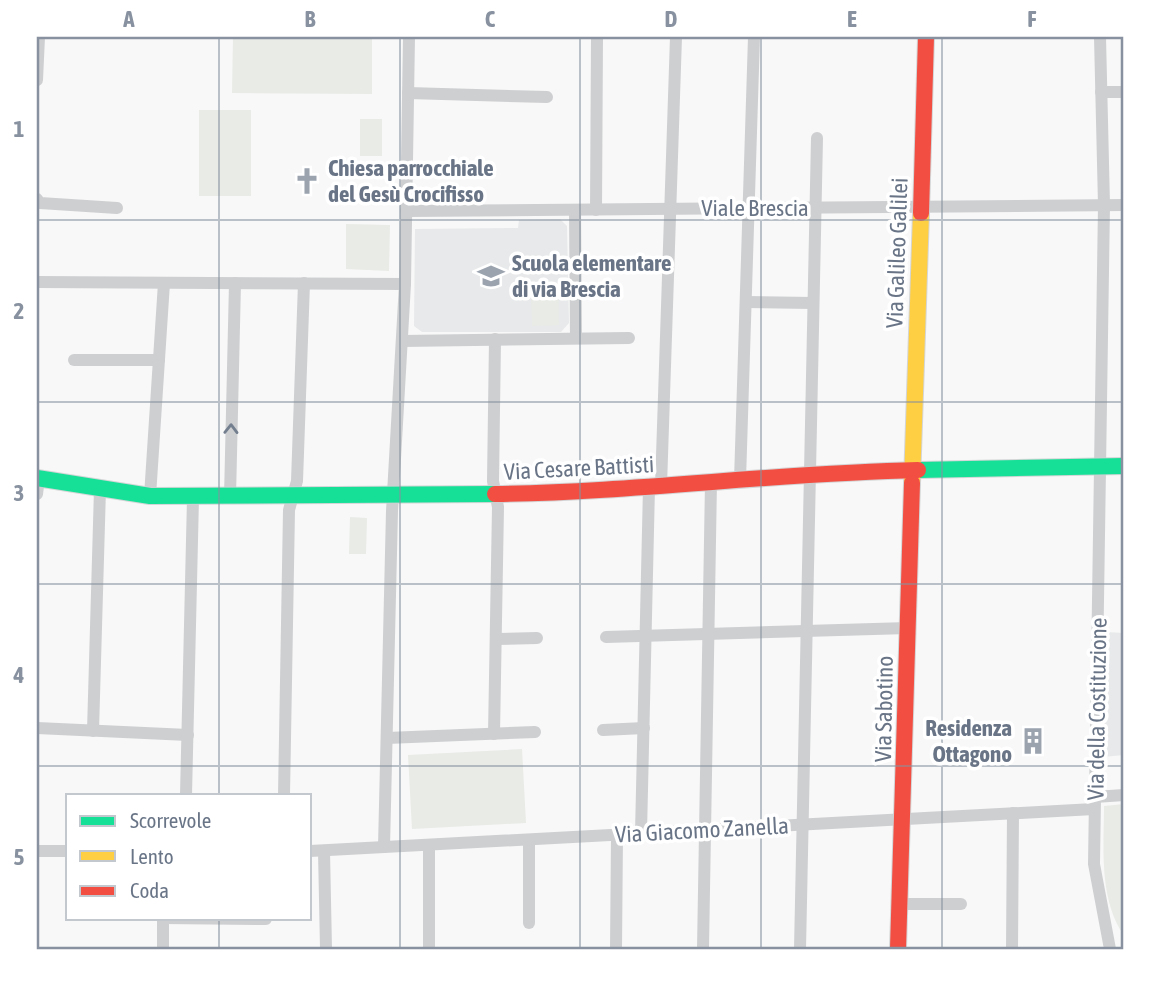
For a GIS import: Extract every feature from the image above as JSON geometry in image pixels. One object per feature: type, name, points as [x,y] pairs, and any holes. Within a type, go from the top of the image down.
[{"type":"street","points":[[37,80],[39,37]]},
{"type":"street","points":[[384,847],[393,495],[405,284],[409,37]]},
{"type":"street","points":[[596,209],[597,37]]},
{"type":"street","points":[[641,833],[646,636],[670,209],[676,37]]},
{"type":"street","points":[[740,480],[754,37]]},
{"type":"street","name":"Via Galileo Galilei","points":[[913,470],[926,37]]},
{"type":"street","name":"Via della Costituzione","points":[[1100,37],[1104,205],[1094,864],[1110,949]]},
{"type":"street","points":[[1101,92],[1124,92]]},
{"type":"street","points":[[408,93],[547,97]]},
{"type":"street","points":[[800,949],[817,138]]},
{"type":"street","points":[[37,199],[40,203],[117,208]]},
{"type":"street","name":"Viale Brescia","points":[[406,211],[1124,205]]},
{"type":"street","points":[[575,210],[576,338]]},
{"type":"street","points":[[37,282],[405,284]]},
{"type":"street","points":[[150,496],[164,282]]},
{"type":"street","points":[[230,497],[235,283]]},
{"type":"street","points":[[284,794],[289,510],[297,481],[304,284]]},
{"type":"street","points":[[746,302],[813,303]]},
{"type":"street","points":[[402,341],[629,338]]},
{"type":"street","points":[[494,734],[495,340]]},
{"type":"street","points":[[74,360],[159,360]]},
{"type":"street","name":"Via Cesare Battisti","points":[[37,483],[192,498],[496,495],[576,493],[810,474],[1124,466]]},
{"type":"street","name":"Via Sabotino","points":[[898,949],[913,470]]},
{"type":"street","points":[[703,949],[710,482]]},
{"type":"street","points":[[93,731],[100,489]]},
{"type":"street","points":[[186,794],[192,498]]},
{"type":"street","points":[[606,637],[908,628]]},
{"type":"street","points":[[496,639],[537,638]]},
{"type":"street","points":[[37,728],[188,735]]},
{"type":"street","points":[[603,730],[644,728]]},
{"type":"street","points":[[387,738],[535,732]]},
{"type":"street","name":"Via Giacomo Zanella","points":[[312,851],[1013,813],[1095,803],[1124,795]]},
{"type":"street","points":[[1012,949],[1013,813]]},
{"type":"street","points":[[616,949],[617,835]]},
{"type":"street","points":[[528,839],[529,923]]},
{"type":"street","points":[[429,845],[429,949]]},
{"type":"street","points":[[37,851],[66,851]]},
{"type":"street","points":[[324,851],[326,949]]},
{"type":"street","points":[[900,904],[961,904]]},
{"type":"street","points":[[163,920],[163,949]]},
{"type":"shaded area","points":[[233,37],[372,37],[372,94],[232,93]]},
{"type":"shaded area","points":[[199,110],[251,110],[251,196],[199,196]]},
{"type":"shaded area","points":[[360,119],[382,119],[382,156],[360,156]]},
{"type":"shaded area","name":"Scuola elementare di via Brescia","points":[[560,219],[567,226],[569,323],[561,332],[422,332],[414,326],[415,229],[518,228],[519,220]]},
{"type":"shaded area","points":[[346,224],[390,225],[389,271],[346,269]]},
{"type":"shaded area","points":[[531,283],[558,283],[559,325],[532,326]]},
{"type":"shaded area","points":[[350,517],[367,518],[366,554],[349,554]]},
{"type":"shaded area","points":[[1106,632],[1124,633],[1124,755],[1103,757]]},
{"type":"shaded area","points":[[522,749],[526,823],[412,829],[408,755]]},
{"type":"shaded area","points":[[1124,804],[1124,930],[1121,931],[1114,917],[1106,886],[1104,806]]},
{"type":"traffic: fast","points":[[918,470],[1124,466]]},
{"type":"traffic: fast","points":[[37,478],[150,496],[495,494]]},
{"type":"traffic: slow","points":[[912,483],[921,213]]},
{"type":"traffic: jam","points":[[921,213],[926,37]]},
{"type":"traffic: jam","points":[[495,494],[918,470]]},
{"type":"traffic: jam","points":[[898,949],[912,483]]},
{"type":"place","name":"Chiesa parrocchiale del Gesù Crocifisso","points":[[307,181]]},
{"type":"place","name":"Scuola elementare di via Brescia","points":[[491,276]]},
{"type":"place","name":"Residenza Ottagono","points":[[1033,741]]}]
